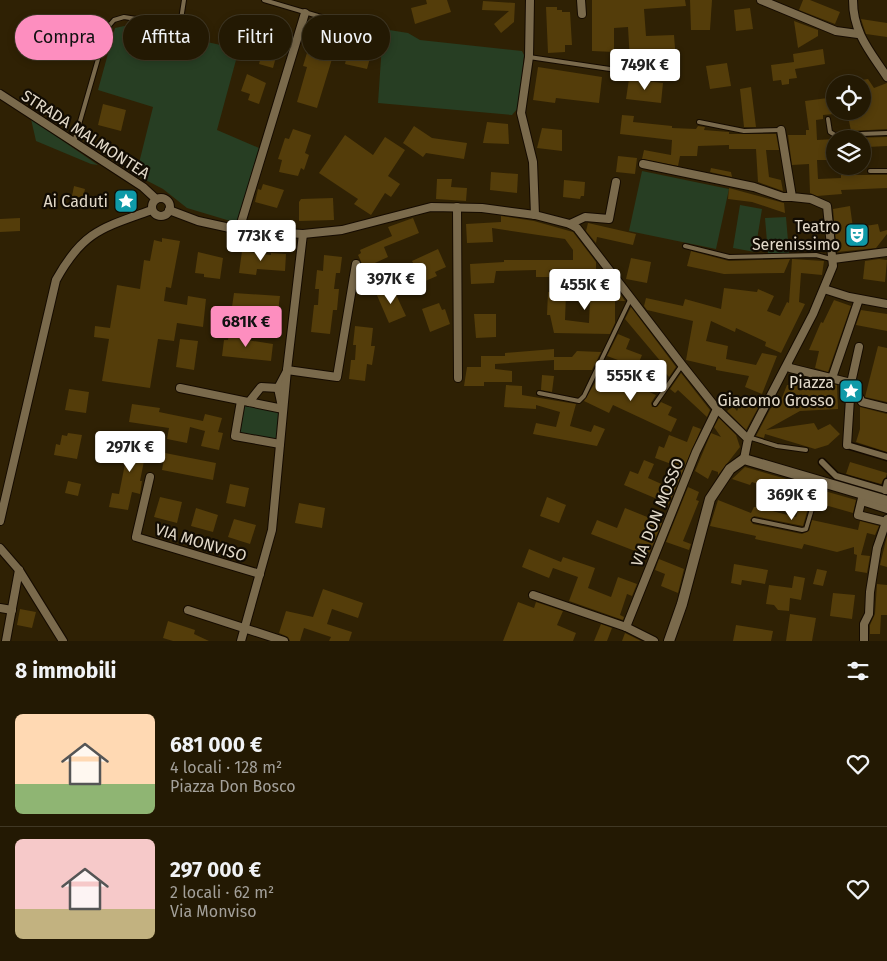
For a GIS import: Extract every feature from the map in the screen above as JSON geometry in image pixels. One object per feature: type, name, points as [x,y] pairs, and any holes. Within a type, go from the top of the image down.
[{"type":"street","points":[[530,0],[529,57],[522,112],[533,162],[535,215]]},
{"type":"street","points":[[582,0],[582,14]]},
{"type":"street","points":[[761,0],[836,31],[858,34]]},
{"type":"street","points":[[853,0],[854,23],[858,34],[887,77]]},
{"type":"street","points":[[239,230],[305,13]]},
{"type":"street","name":"STRADA MALMONTEA","points":[[0,94],[143,187],[156,200]]},
{"type":"street","points":[[781,130],[792,197]]},
{"type":"street","points":[[643,164],[754,187],[783,198],[811,199],[827,206],[833,259],[824,289],[788,365],[748,438],[744,459],[730,470],[710,499],[682,604],[669,641]]},
{"type":"street","points":[[570,224],[585,216],[609,219],[616,182]]},
{"type":"street","points":[[162,198],[167,201],[169,210],[161,216],[152,210],[152,204],[162,198]]},
{"type":"street","points":[[169,210],[198,221],[239,230],[303,234],[342,230],[431,207],[458,207],[535,215],[570,224],[576,228],[717,408],[748,438]]},
{"type":"street","points":[[458,207],[458,378]]},
{"type":"street","points":[[0,521],[56,280],[70,254],[84,240],[105,227],[152,210]]},
{"type":"street","points":[[283,409],[288,388],[288,370],[303,234]]},
{"type":"street","points":[[833,259],[887,252]]},
{"type":"street","points":[[288,370],[337,377],[356,264]]},
{"type":"street","points":[[824,289],[859,299],[887,304]]},
{"type":"street","points":[[832,378],[859,299]]},
{"type":"street","points":[[859,347],[851,383],[847,445],[887,457]]},
{"type":"street","points":[[788,365],[790,368],[851,383],[862,402],[887,408]]},
{"type":"street","points":[[283,409],[278,388],[288,370]]},
{"type":"street","points":[[278,388],[261,387],[245,402],[235,436],[280,444]]},
{"type":"street","points":[[180,388],[283,409]]},
{"type":"street","name":"VIA DON MOSSO","points":[[626,627],[696,452],[717,408]]},
{"type":"street","name":"VIA MONVISO","points":[[241,641],[272,530],[283,409]]},
{"type":"street","points":[[744,459],[820,482],[887,509]]},
{"type":"street","points":[[822,462],[836,476],[886,494]]},
{"type":"street","name":"VIA MONVISO","points":[[150,477],[136,537],[260,574]]},
{"type":"street","points":[[886,494],[887,482]]},
{"type":"street","points":[[862,498],[886,494]]},
{"type":"street","points":[[862,498],[858,515],[886,521],[877,548],[870,592],[869,614],[864,624],[864,641]]},
{"type":"street","points":[[0,548],[19,570],[62,641]]},
{"type":"street","points":[[6,641],[19,570]]},
{"type":"street","points":[[533,595],[626,627],[654,641]]},
{"type":"street","points":[[0,608],[12,610]]},
{"type":"street","points":[[188,610],[284,641]]},
{"type":"lane","points":[[73,143],[105,36],[114,20],[124,17],[180,26],[184,0]]},
{"type":"lane","points":[[264,0],[312,15]]},
{"type":"lane","points":[[529,57],[630,72]]},
{"type":"lane","points":[[828,120],[830,132],[835,135],[887,132]]},
{"type":"lane","points":[[699,122],[744,131],[781,130]]},
{"type":"lane","points":[[871,171],[887,171]]},
{"type":"lane","points":[[685,246],[729,257],[816,255],[833,259]]},
{"type":"lane","points":[[539,393],[579,401],[584,396],[631,298]]},
{"type":"lane","points":[[655,404],[682,365]]},
{"type":"lane","points":[[748,438],[776,446],[806,450]]},
{"type":"lane","points":[[754,520],[802,530],[806,528],[820,482]]},
{"type":"green space","points":[[123,26],[123,60],[209,60],[209,42],[219,45],[219,60],[236,60],[217,130],[259,148],[237,223],[187,208],[163,189],[136,175],[153,107],[98,90],[106,60],[113,60],[113,35],[115,28]]},
{"type":"green space","points":[[390,30],[408,33],[420,40],[522,51],[524,55],[519,107],[512,115],[378,103],[381,60],[390,60]]},
{"type":"green space","points":[[31,119],[98,165],[91,164],[36,141]]},
{"type":"green space","points":[[642,171],[729,189],[716,249],[629,231]]},
{"type":"green space","points":[[740,205],[762,209],[755,252],[733,248]]},
{"type":"green space","points":[[786,217],[789,253],[768,254],[765,218]]},
{"type":"green space","points":[[241,401],[283,409],[280,444],[235,436]]},
{"type":"building","points":[[426,0],[447,0],[451,12],[415,24],[411,8],[427,4]]},
{"type":"building","points":[[592,0],[685,0],[686,6],[644,9],[646,36],[674,35],[676,61],[630,62],[628,27],[614,28],[614,52],[592,51]]},
{"type":"building","points":[[690,0],[712,0],[710,30],[691,30]]},
{"type":"building","points":[[803,0],[810,0],[840,12],[835,24],[799,10]]},
{"type":"building","points":[[483,1],[515,3],[514,22],[501,33],[494,24],[509,11],[482,10]]},
{"type":"building","points":[[546,7],[557,7],[557,10],[562,10],[562,12],[570,12],[572,45],[565,45],[565,52],[548,53]]},
{"type":"building","points":[[750,8],[753,29],[736,31],[734,10]]},
{"type":"building","points":[[861,19],[887,23],[887,37],[866,34]]},
{"type":"building","points":[[794,21],[818,30],[818,36],[798,48]]},
{"type":"building","points":[[823,49],[825,64],[795,69],[797,78],[789,79],[789,84],[782,85],[781,80],[773,81],[771,65],[794,62],[793,54]]},
{"type":"building","points":[[260,60],[275,60],[273,68],[259,64]]},
{"type":"building","points":[[305,60],[332,60],[317,108],[297,102],[307,67],[303,66]]},
{"type":"building","points":[[346,60],[369,60],[367,69],[345,64]]},
{"type":"building","points":[[727,63],[731,86],[710,89],[706,66]]},
{"type":"building","points":[[538,67],[602,77],[599,103],[556,98],[555,103],[533,100]]},
{"type":"building","points":[[247,74],[266,83],[259,104],[248,100],[250,94],[241,91]]},
{"type":"building","points":[[629,79],[663,83],[661,103],[626,99]]},
{"type":"building","points":[[887,83],[887,129],[851,130],[849,120],[871,120],[871,84],[874,88]]},
{"type":"building","points":[[751,87],[756,127],[744,127],[740,89]]},
{"type":"building","points":[[826,98],[826,115],[823,115],[823,119],[816,120],[817,140],[826,140],[826,160],[817,160],[818,179],[841,178],[841,175],[887,175],[887,188],[841,190],[842,194],[817,196],[810,193],[809,164],[792,165],[788,135],[806,135],[806,130],[809,130],[805,101]]},
{"type":"building","points":[[103,104],[126,110],[121,131],[98,125]]},
{"type":"building","points":[[622,115],[634,116],[633,122],[672,126],[672,128],[696,129],[698,126],[705,127],[704,130],[729,132],[729,134],[776,134],[779,150],[766,150],[769,177],[781,180],[783,191],[758,182],[756,149],[729,149],[729,145],[698,146],[697,156],[680,156],[678,166],[642,159],[644,150],[671,155],[672,140],[620,134]]},
{"type":"building","points":[[487,122],[508,124],[509,144],[483,143]]},
{"type":"building","points":[[414,126],[432,138],[467,143],[464,159],[426,153],[423,157],[403,143]]},
{"type":"building","points":[[542,128],[562,130],[562,151],[537,148]]},
{"type":"building","points":[[293,129],[311,135],[305,153],[309,155],[304,170],[301,168],[298,176],[279,172],[282,160],[278,159],[285,138],[289,139]]},
{"type":"building","points":[[345,135],[373,155],[385,137],[405,150],[388,176],[400,184],[391,197],[385,193],[371,215],[354,204],[358,199],[319,173]]},
{"type":"building","points":[[871,137],[887,137],[887,146],[871,147]]},
{"type":"building","points":[[618,156],[637,158],[635,174],[616,172]]},
{"type":"building","points":[[711,168],[731,172],[732,177],[710,172]]},
{"type":"building","points":[[491,172],[518,174],[517,193],[490,190]]},
{"type":"building","points":[[437,179],[452,179],[451,187],[467,188],[466,201],[436,199]]},
{"type":"building","points":[[564,180],[585,182],[584,196],[581,196],[580,199],[563,197]]},
{"type":"building","points":[[263,184],[284,190],[277,208],[255,202],[258,189],[261,190]]},
{"type":"building","points":[[74,186],[85,189],[83,198],[72,196]]},
{"type":"building","points":[[729,188],[784,203],[785,213],[752,202],[728,199]]},
{"type":"building","points":[[333,198],[334,220],[299,221],[299,202],[301,199]]},
{"type":"building","name":"Teatro Serenissimo","points":[[850,206],[853,228],[878,224],[880,232],[887,230],[887,234],[876,248],[837,252],[833,209]]},
{"type":"building","points":[[501,216],[534,221],[573,232],[596,262],[596,271],[549,270],[549,277],[536,277],[536,270],[496,271],[494,283],[471,284],[470,264],[504,262],[504,260],[573,260],[573,250],[565,239],[492,228],[493,242],[467,243],[466,224],[501,222]]},
{"type":"building","points":[[20,218],[20,231],[0,232],[0,219]]},
{"type":"building","points":[[413,218],[419,233],[384,247],[388,257],[364,268],[358,255],[361,253],[360,250],[392,236],[388,227]]},
{"type":"building","points":[[588,223],[636,234],[633,245],[597,237],[596,243],[586,231]]},
{"type":"building","points":[[162,238],[180,241],[171,288],[166,287],[164,301],[187,305],[188,296],[206,299],[203,327],[177,323],[174,341],[158,339],[150,388],[102,381],[109,339],[94,337],[95,326],[110,328],[117,285],[140,289],[144,260],[150,261],[154,240],[162,242]]},
{"type":"building","points":[[438,249],[446,267],[435,272],[437,276],[423,282],[412,261]]},
{"type":"building","points":[[242,251],[271,255],[271,253],[286,254],[285,271],[257,269],[256,275],[239,273]]},
{"type":"building","points":[[691,251],[729,261],[790,259],[784,273],[724,274],[687,266]]},
{"type":"building","points":[[198,252],[223,258],[220,279],[204,277],[204,274],[195,273]]},
{"type":"building","points":[[324,255],[342,257],[340,273],[336,273],[334,289],[339,289],[337,310],[333,310],[330,334],[311,332],[314,305],[318,305],[319,289],[315,289],[317,270],[323,271]]},
{"type":"building","points":[[631,258],[651,262],[647,283],[626,279]]},
{"type":"building","points":[[792,259],[824,261],[822,275],[801,273],[799,302],[805,304],[781,353],[765,346],[766,342],[736,328],[735,332],[711,321],[706,341],[728,346],[726,359],[756,365],[762,353],[777,356],[762,394],[745,387],[749,376],[716,370],[716,367],[686,360],[693,321],[647,310],[644,306],[646,298],[683,306],[685,299],[721,309],[724,288],[757,292],[758,289],[774,296],[767,311],[780,316],[787,302],[789,303]]},
{"type":"building","points":[[887,260],[885,282],[863,279],[865,261]]},
{"type":"building","points":[[392,286],[406,316],[389,323],[376,293]]},
{"type":"building","points":[[572,288],[617,290],[625,301],[615,301],[615,323],[610,334],[554,333],[550,315],[547,315],[548,292],[566,293],[565,320],[589,323],[590,300],[572,300]]},
{"type":"building","points":[[234,293],[280,296],[276,327],[259,325],[261,317],[231,314]]},
{"type":"building","points":[[834,300],[851,306],[828,372],[815,368],[819,351],[809,350],[821,322],[823,323]]},
{"type":"building","points":[[439,303],[442,310],[445,309],[450,324],[430,332],[422,309]]},
{"type":"building","points":[[631,307],[676,367],[669,377],[656,361],[662,363],[625,319]]},
{"type":"building","points":[[861,310],[887,314],[887,331],[856,325]]},
{"type":"building","points":[[474,314],[496,314],[496,337],[476,338]]},
{"type":"building","points":[[355,326],[373,328],[371,346],[375,346],[372,365],[367,364],[365,381],[349,379],[351,360],[355,360],[356,345],[353,345]]},
{"type":"building","points":[[230,330],[248,333],[247,340],[273,344],[271,361],[222,356],[224,340],[228,340]]},
{"type":"building","points":[[618,334],[630,339],[626,349],[642,355],[637,367],[607,356]]},
{"type":"building","points":[[180,339],[198,341],[194,370],[176,367]]},
{"type":"building","points":[[878,346],[887,348],[887,402],[865,397]]},
{"type":"building","points":[[554,349],[554,357],[572,357],[577,351],[601,352],[592,370],[554,370],[554,360],[495,364],[495,369],[512,371],[512,382],[484,382],[484,386],[464,386],[467,367],[481,367],[481,356],[505,356],[505,353]]},
{"type":"building","points":[[629,372],[638,376],[634,385],[656,395],[651,403],[652,407],[657,407],[661,402],[672,407],[668,415],[677,419],[671,432],[613,405],[609,413],[584,401],[596,381],[610,387],[613,380],[623,384]]},
{"type":"building","points":[[681,373],[710,410],[707,417],[678,390],[675,393],[670,389]]},
{"type":"building","points":[[542,375],[554,376],[552,392],[541,390]]},
{"type":"building","points":[[825,382],[837,385],[838,409],[800,411],[766,430],[814,423],[818,430],[830,424],[840,434],[828,445],[815,449],[765,434],[764,438],[756,436],[776,398],[781,400],[787,385]]},
{"type":"building","points":[[506,385],[522,386],[522,395],[576,404],[570,426],[591,432],[594,425],[605,429],[597,446],[533,434],[536,423],[556,427],[560,412],[536,405],[536,409],[504,407]]},
{"type":"building","points":[[69,389],[89,392],[86,413],[65,410]]},
{"type":"building","points":[[742,400],[758,408],[746,430],[727,411],[733,406],[737,411]]},
{"type":"building","points":[[132,404],[160,408],[159,412],[203,421],[205,414],[222,418],[218,432],[223,433],[219,450],[201,446],[205,431],[190,427],[187,443],[167,439],[169,428],[129,422]]},
{"type":"building","points":[[860,407],[887,414],[887,452],[856,442],[860,429]]},
{"type":"building","points":[[719,418],[736,435],[740,447],[718,475],[718,472],[712,470],[708,479],[695,471],[711,433],[721,437],[714,427]]},
{"type":"building","points":[[693,426],[701,429],[669,504],[624,485],[630,471],[638,474],[644,460],[654,464],[648,478],[666,486],[674,465],[655,458],[659,446],[664,448],[669,435],[687,442]]},
{"type":"building","points":[[68,433],[82,435],[77,459],[54,455],[56,444],[60,445],[62,435],[67,436]]},
{"type":"building","points":[[126,437],[148,441],[140,481],[142,481],[140,494],[132,492],[128,510],[109,507],[112,493],[119,494],[125,464],[120,463]]},
{"type":"building","points":[[165,453],[216,463],[213,480],[162,470]]},
{"type":"building","points":[[850,462],[887,473],[886,477],[881,484],[846,474]]},
{"type":"building","points":[[745,467],[814,487],[803,526],[754,516],[750,520],[753,524],[802,534],[809,531],[812,520],[858,530],[860,521],[879,526],[875,535],[867,533],[861,555],[870,556],[867,573],[855,571],[857,555],[854,554],[854,547],[837,552],[804,544],[802,549],[755,539],[756,536],[710,526],[718,500],[751,513],[754,507],[756,507],[796,517],[802,499],[752,482],[750,485],[732,479]]},
{"type":"building","points":[[68,481],[81,484],[78,496],[65,493]]},
{"type":"building","points":[[230,484],[249,488],[245,507],[226,503]]},
{"type":"building","points":[[688,487],[699,492],[696,500],[699,501],[683,541],[691,544],[689,550],[666,542]]},
{"type":"building","points":[[821,490],[856,500],[853,513],[818,503]]},
{"type":"building","points":[[160,497],[182,502],[177,523],[154,517]]},
{"type":"building","points":[[547,497],[566,505],[559,523],[540,516]]},
{"type":"building","points":[[299,503],[325,508],[322,528],[295,523]]},
{"type":"building","points":[[196,508],[218,515],[213,532],[191,526]]},
{"type":"building","points":[[625,508],[662,523],[648,556],[591,534],[597,520],[617,528]]},
{"type":"building","points":[[234,519],[256,525],[250,544],[228,537]]},
{"type":"building","points":[[887,536],[887,567],[880,565]]},
{"type":"building","points":[[529,549],[561,562],[563,557],[595,568],[588,588],[611,597],[618,577],[637,584],[632,596],[627,594],[620,615],[624,617],[623,620],[569,601],[578,577],[553,568],[549,578],[522,567]]},
{"type":"building","points":[[659,559],[684,569],[678,593],[661,586],[665,574],[655,570]]},
{"type":"building","points":[[734,564],[768,570],[765,584],[742,580],[741,585],[731,583]]},
{"type":"building","points":[[817,569],[827,571],[823,586],[813,584]]},
{"type":"building","points":[[794,576],[805,578],[801,600],[790,598],[789,611],[778,610],[774,605],[766,604],[769,585],[792,588]]},
{"type":"building","points":[[877,584],[887,585],[887,615],[881,615],[880,634],[870,634],[870,625],[875,614]]},
{"type":"building","points":[[323,589],[363,603],[358,618],[332,609],[327,624],[352,632],[349,641],[329,641],[331,637],[304,628],[300,641],[290,641],[288,637],[279,633],[286,611],[313,617]]},
{"type":"building","points":[[833,593],[855,595],[852,619],[830,616]]},
{"type":"building","points":[[518,602],[534,608],[536,602],[563,611],[557,625],[576,633],[573,641],[503,641]]},
{"type":"building","points":[[20,609],[36,612],[32,628],[17,625]]},
{"type":"building","points":[[790,614],[816,618],[812,641],[786,641]]},
{"type":"building","points":[[168,621],[195,630],[194,634],[209,641],[173,641],[163,638]]},
{"type":"building","points":[[601,624],[612,628],[607,641],[594,641]]},
{"type":"building","points":[[736,625],[773,631],[771,641],[733,641]]},
{"type":"building","points":[[625,633],[641,641],[622,641]]},
{"type":"place","name":"Ai Caduti","points":[[126,201]]},
{"type":"place","name":"Teatro Serenissimo","points":[[857,235]]},
{"type":"place","name":"Piazza Giacomo Grosso","points":[[851,391]]}]
